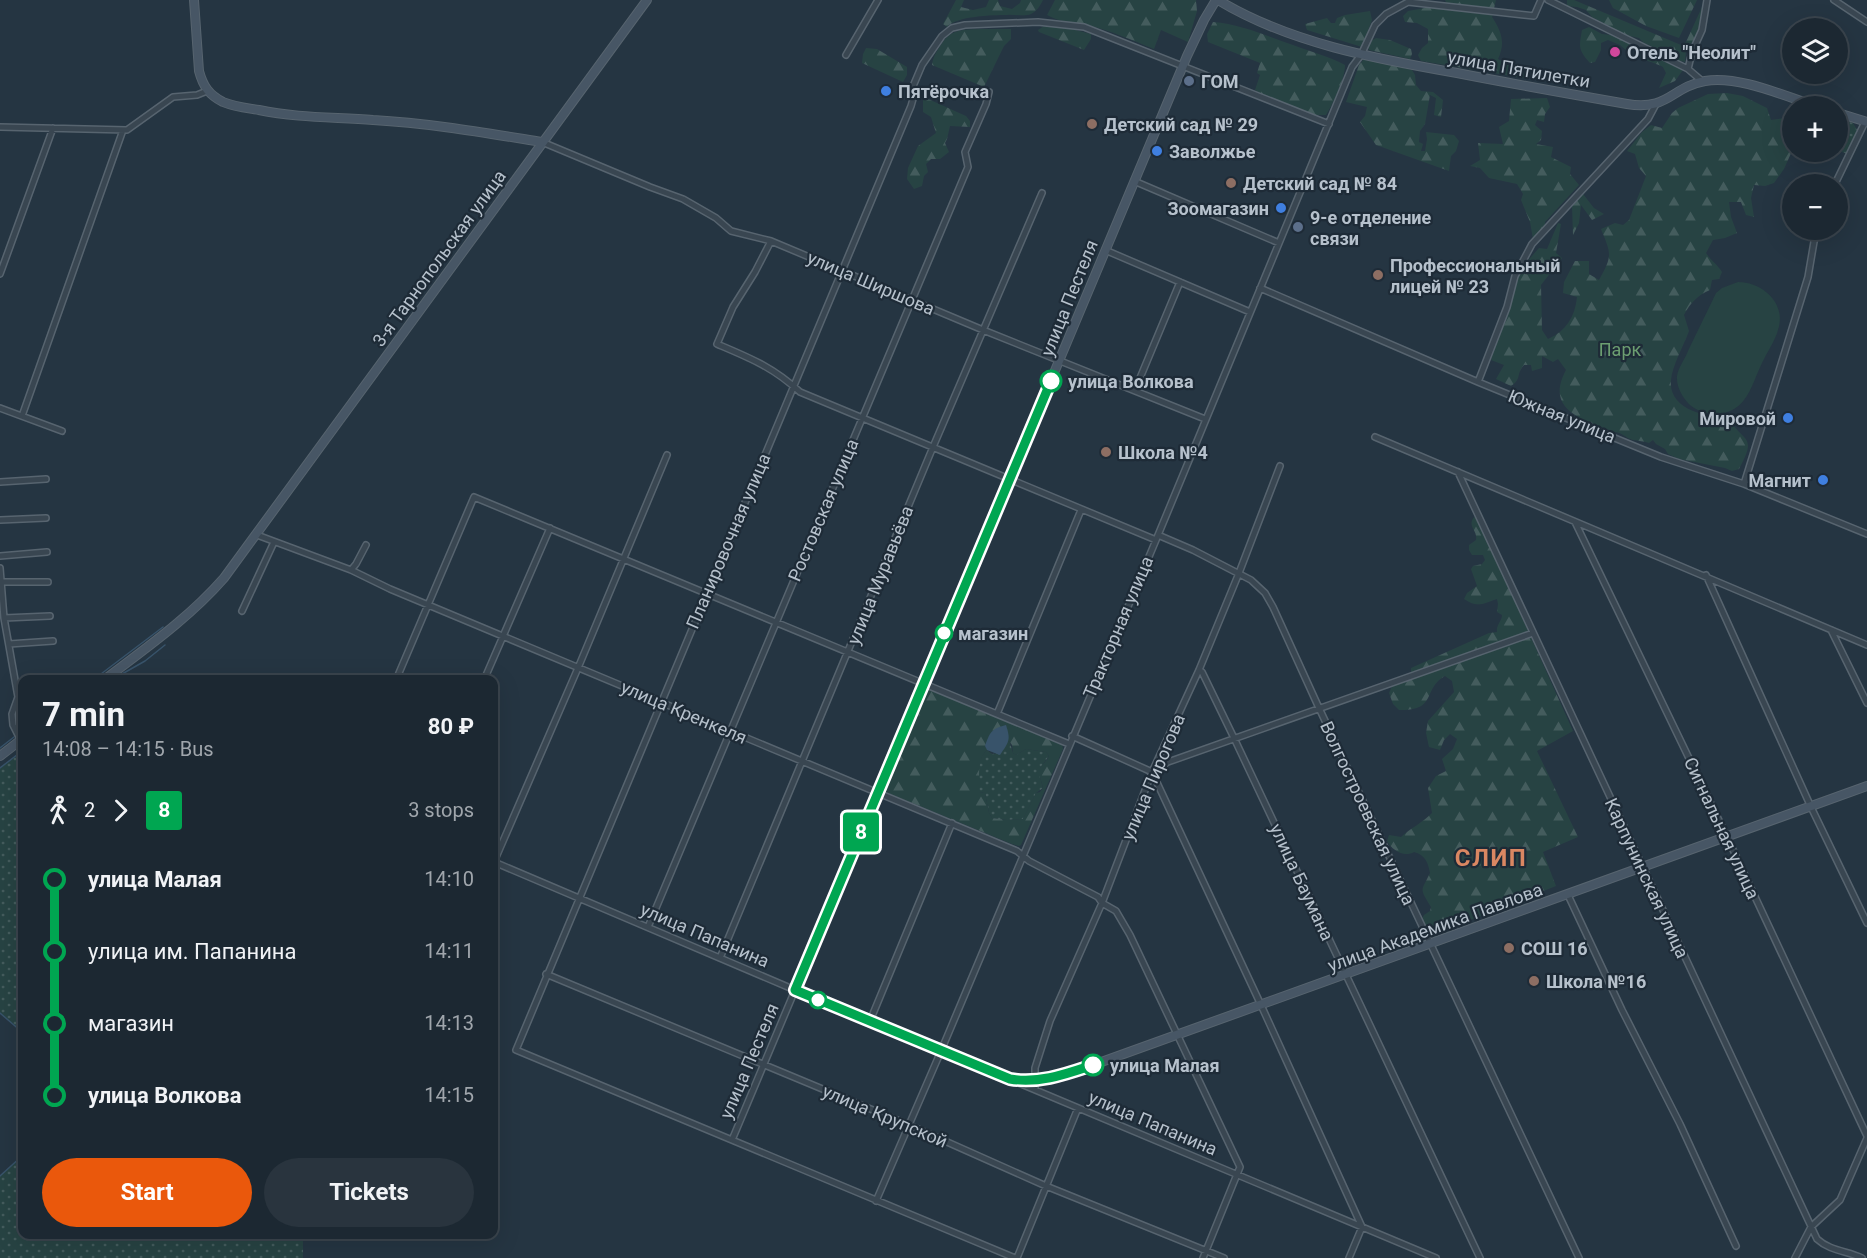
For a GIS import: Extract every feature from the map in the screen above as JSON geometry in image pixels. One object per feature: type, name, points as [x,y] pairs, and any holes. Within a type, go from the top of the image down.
[{"type":"street","points":[[194,0],[199,71],[202,82],[207,91],[224,102],[286,116],[375,120],[542,142]]},
{"type":"street","name":"3-я Тарнопольская улица","points":[[111,675],[193,611],[224,578],[647,0]]},
{"type":"street","points":[[846,55],[878,0]]},
{"type":"street","name":"улица Пятилетки","points":[[1217,0],[1246,16],[1269,25],[1361,55],[1635,105],[1656,104]]},
{"type":"street","name":"улица Пестеля","points":[[732,1140],[1134,180],[1183,65],[1204,20],[1217,0]]},
{"type":"street","name":"Тракторная улица","points":[[876,1201],[1157,537],[1349,72],[1361,55],[1375,25],[1386,14],[1408,2],[1534,16],[1541,0]]},
{"type":"street","points":[[1548,0],[1688,69],[1702,81]]},
{"type":"street","points":[[1688,69],[1692,52],[1702,30],[1707,0]]},
{"type":"street","points":[[1834,0],[1867,22]]},
{"type":"street","name":"Планировочная улица","points":[[732,1140],[516,1050],[911,106],[911,91],[922,65],[942,36],[952,28],[965,25],[1038,22],[1084,27],[1183,65]]},
{"type":"street","points":[[1183,65],[1329,124]]},
{"type":"street","points":[[1478,382],[1507,307],[1515,276],[1532,244],[1648,119],[1656,104],[1686,87],[1702,81],[1719,79],[1735,81],[1784,96]]},
{"type":"street","points":[[22,416],[125,130],[173,97],[197,95],[207,91]]},
{"type":"street","name":"Ростовская улица","points":[[648,927],[968,167],[965,152],[989,92]]},
{"type":"street","points":[[1840,174],[1866,122],[1848,116]]},
{"type":"street","points":[[0,127],[125,130]]},
{"type":"street","points":[[0,274],[53,128]]},
{"type":"street","name":"улица Ширшова","points":[[542,142],[683,199],[716,218],[731,231],[771,241],[1059,361],[1205,418]]},
{"type":"street","points":[[1134,180],[1279,243]]},
{"type":"street","name":"улица Муравьёва","points":[[720,958],[933,447],[1042,193]]},
{"type":"street","points":[[1744,484],[1808,277],[1814,240]]},
{"type":"street","points":[[771,241],[733,307],[717,344],[760,362],[786,378],[800,392],[1081,510],[1157,537],[1239,573]]},
{"type":"street","points":[[1105,250],[1250,312]]},
{"type":"street","points":[[1135,390],[1180,282]]},
{"type":"street","name":"Южная улица","points":[[1260,288],[1661,458],[1744,484],[1867,534]]},
{"type":"street","points":[[0,408],[62,431]]},
{"type":"street","points":[[1375,437],[1867,645]]},
{"type":"street","points":[[498,853],[667,455]]},
{"type":"street","name":"улица Пирогова","points":[[1034,1085],[1035,1068],[1050,1021],[1102,903],[1152,772],[1199,670],[1280,466]]},
{"type":"street","name":"Карпунинская улица","points":[[1458,472],[1817,1239],[1823,1245],[1862,1258]]},
{"type":"street","points":[[0,482],[46,478]]},
{"type":"street","points":[[398,675],[474,496],[1069,744]]},
{"type":"street","points":[[997,714],[1081,510]]},
{"type":"street","points":[[0,520],[46,518]]},
{"type":"street","name":"Сигнальная улица","points":[[1575,522],[1727,837],[1867,1137]]},
{"type":"street","points":[[486,675],[550,528]]},
{"type":"street","name":"улица Кренкеля","points":[[257,535],[351,570],[502,636],[1017,851],[1029,861],[1098,897],[1102,903],[1116,911],[1125,927],[1240,1167],[1238,1175]]},
{"type":"street","points":[[242,611],[274,542]]},
{"type":"street","points":[[351,570],[366,545]]},
{"type":"street","points":[[0,556],[47,552]]},
{"type":"street","points":[[0,568],[4,618],[18,697],[12,714],[18,732]]},
{"type":"street","name":"Волгостроевская улица","points":[[1239,573],[1259,586],[1273,608],[1579,1258]]},
{"type":"street","points":[[1706,575],[1811,807],[1867,923]]},
{"type":"street","points":[[1,582],[48,582]]},
{"type":"street","points":[[4,618],[51,616]]},
{"type":"street","points":[[1831,630],[1867,703]]},
{"type":"street","points":[[1152,772],[1168,762],[1533,633]]},
{"type":"street","points":[[9,644],[53,641]]},
{"type":"street","name":"улица Баумана","points":[[1199,670],[1234,738],[1480,1258]]},
{"type":"street","points":[[1072,736],[1152,772],[1262,1005],[1362,1227],[1350,1258]]},
{"type":"street","points":[[0,756],[18,743]]},
{"type":"street","name":"улица Академика Павлова","points":[[1010,1079],[1034,1085],[1061,1075],[1090,1070],[1176,1035],[1867,786]]},
{"type":"street","points":[[870,1021],[952,824]]},
{"type":"street","name":"улица Папанина","points":[[498,864],[1010,1079]]},
{"type":"street","points":[[1568,894],[1622,1010],[1680,1124],[1736,1246]]},
{"type":"street","name":"улица Крупской","points":[[546,974],[909,1125],[1046,1186],[1224,1258]]},
{"type":"street","name":"улица Папанина","points":[[1034,1085],[1078,1108],[1436,1258]]},
{"type":"street","points":[[732,1140],[1016,1258],[1078,1108]]},
{"type":"street","points":[[1795,1258],[1811,1227],[1840,1200],[1867,1137]]},
{"type":"street","points":[[1203,1258],[1238,1175]]},
{"type":"green space","points":[[956,0],[964,0],[961,7],[973,10],[986,7],[989,0],[998,0],[1000,6],[1012,9],[1021,0],[1043,0],[1037,10],[1028,15],[975,17],[958,20],[947,27],[943,24]]},
{"type":"green space","points":[[1055,0],[1196,0],[1197,11],[1188,42],[1161,30],[1154,49],[1097,27],[1052,18],[1047,15]]},
{"type":"green space","points":[[1445,0],[1496,0],[1492,17],[1498,27],[1502,42],[1498,59],[1527,75],[1524,78],[1421,61],[1418,55],[1428,43],[1428,29],[1417,23],[1405,22],[1403,16],[1408,11],[1447,4]]},
{"type":"green space","points":[[1567,0],[1574,0],[1681,45],[1686,42],[1702,7],[1703,11],[1699,33],[1686,50],[1685,62],[1658,51],[1639,38],[1618,31],[1592,17],[1586,10],[1567,6]]},
{"type":"green space","points":[[1609,0],[1697,0],[1679,38],[1646,26],[1613,8]]},
{"type":"green space","points":[[1370,11],[1372,20],[1362,47],[1307,30],[1305,24],[1327,18],[1331,23],[1335,23],[1337,18],[1345,15]]},
{"type":"green space","points":[[1213,22],[1253,31],[1345,65],[1341,84],[1326,115],[1311,115],[1255,90],[1260,75],[1257,73],[1260,63],[1208,42],[1207,34]]},
{"type":"green space","points":[[1044,26],[1064,27],[1091,34],[1091,39],[1084,50],[1039,32],[1038,30]]},
{"type":"green space","points":[[1589,27],[1634,45],[1632,50],[1626,50],[1608,40],[1601,43],[1601,50],[1595,62],[1590,63],[1583,55],[1580,44],[1582,30]]},
{"type":"green space","points":[[1011,29],[1011,39],[1004,46],[984,87],[932,65],[938,50],[951,34],[961,30]]},
{"type":"green space","points":[[1376,38],[1390,40],[1411,49],[1410,59],[1369,50],[1370,43]]},
{"type":"green space","points":[[866,48],[877,49],[907,67],[907,75],[903,82],[862,63]]},
{"type":"green space","points":[[1641,50],[1683,70],[1675,81],[1659,88],[1666,73],[1663,67],[1637,55]]},
{"type":"green space","points":[[1364,59],[1412,70],[1416,85],[1421,91],[1433,92],[1443,100],[1441,117],[1434,115],[1436,98],[1430,95],[1419,142],[1423,144],[1421,151],[1425,151],[1426,132],[1454,135],[1459,141],[1456,151],[1451,156],[1449,171],[1376,145],[1360,122],[1365,116],[1367,107],[1346,102],[1359,65]]},
{"type":"green space","name":"Парк","points":[[1727,93],[1743,96],[1767,108],[1771,120],[1782,118],[1782,162],[1787,162],[1774,183],[1765,186],[1754,185],[1751,198],[1754,217],[1746,215],[1741,202],[1729,202],[1731,217],[1737,233],[1713,240],[1706,253],[1722,272],[1719,279],[1712,280],[1710,290],[1695,300],[1684,315],[1689,331],[1672,374],[1672,390],[1682,405],[1710,416],[1728,418],[1747,440],[1747,450],[1739,469],[1732,471],[1679,459],[1668,454],[1653,440],[1649,443],[1633,440],[1570,412],[1560,395],[1566,370],[1558,359],[1553,362],[1542,356],[1542,368],[1532,371],[1531,365],[1524,365],[1517,381],[1511,386],[1496,379],[1504,365],[1491,360],[1508,312],[1517,277],[1523,266],[1539,248],[1547,249],[1558,223],[1561,224],[1556,253],[1562,258],[1541,285],[1542,330],[1548,339],[1565,327],[1574,311],[1577,297],[1563,293],[1564,282],[1575,261],[1589,261],[1589,274],[1599,280],[1607,265],[1609,254],[1601,229],[1615,223],[1623,225],[1629,220],[1646,176],[1639,168],[1635,154],[1627,151],[1642,132],[1651,125],[1662,128],[1678,108],[1708,94]]},
{"type":"green space","points":[[1547,98],[1550,107],[1545,114],[1544,122],[1537,120],[1535,125],[1542,131],[1541,140],[1536,144],[1553,147],[1551,157],[1571,167],[1570,174],[1579,185],[1545,222],[1545,226],[1533,239],[1530,222],[1521,200],[1523,194],[1517,184],[1489,178],[1480,168],[1470,166],[1480,160],[1478,143],[1503,144],[1499,127],[1509,121],[1511,99]]},
{"type":"green space","points":[[923,99],[928,99],[966,116],[970,121],[970,127],[950,126],[945,143],[949,152],[940,159],[931,159],[926,164],[928,172],[924,176],[922,186],[914,189],[907,179],[908,168],[918,146],[936,133],[931,117],[923,112]]},
{"type":"green space","points":[[1848,121],[1853,123],[1857,130],[1848,152]]},
{"type":"green space","points":[[1583,194],[1594,208],[1604,214],[1592,220],[1581,205],[1579,223],[1573,235],[1572,206]]},
{"type":"green space","points":[[1738,282],[1764,290],[1776,303],[1780,320],[1778,330],[1744,400],[1733,410],[1711,414],[1690,405],[1679,388],[1678,373],[1716,293]]},
{"type":"green space","points":[[1476,515],[1573,731],[1537,751],[1578,837],[1543,852],[1556,886],[1430,936],[1422,919],[1431,907],[1423,890],[1430,873],[1427,862],[1418,853],[1399,852],[1387,841],[1389,835],[1401,837],[1432,813],[1428,788],[1436,776],[1446,771],[1442,759],[1453,749],[1457,739],[1450,734],[1444,740],[1440,750],[1429,747],[1426,733],[1428,721],[1454,692],[1452,681],[1445,676],[1438,681],[1425,703],[1419,707],[1399,710],[1393,704],[1389,693],[1393,684],[1411,676],[1411,668],[1489,633],[1497,632],[1502,615],[1497,612],[1497,599],[1477,604],[1464,599],[1467,593],[1477,586],[1471,569],[1485,560],[1483,555],[1472,555],[1469,550],[1469,545],[1476,540],[1472,522]]},
{"type":"green space","points":[[925,690],[930,690],[1062,744],[1063,749],[1021,845],[1012,844],[888,793],[884,789],[885,780]],"holes":[[[1009,741],[1013,753],[1016,755],[1026,749],[1046,752],[1049,756],[1040,768],[1043,788],[1036,793],[1023,819],[992,818],[985,793],[979,792],[981,759],[987,750],[1000,755]]]},
{"type":"green space","points":[[1009,740],[1013,753],[1016,755],[1026,749],[1046,752],[1049,756],[1040,768],[1043,788],[1036,793],[1023,819],[992,818],[985,793],[979,792],[978,770],[983,754],[987,750],[992,754],[1001,753]]},
{"type":"green space","points":[[18,755],[18,1029],[0,1013],[0,768]]},
{"type":"green space","points":[[18,1160],[18,1239],[303,1239],[303,1258],[0,1258],[0,1176]]},
{"type":"water","points":[[1006,725],[1008,741],[1000,755],[987,750],[985,746],[988,737],[997,728]]},
{"type":"waterway","points":[[100,675],[163,627]]},
{"type":"waterway","points":[[121,675],[145,661],[165,645]]},
{"type":"waterway","points":[[0,748],[14,737]]},
{"type":"waterway","points":[[0,768],[18,754]]},
{"type":"waterway","points":[[0,1013],[18,1029]]},
{"type":"waterway","points":[[0,1176],[18,1160]]},
{"type":"bus line","name":"8","points":[[1051,381],[795,990],[1010,1079],[1034,1081],[1047,1079],[1093,1065]]},
{"type":"place","name":"Отель \"Неолит\"","points":[[1615,52]]},
{"type":"place","name":"ГОМ","points":[[1189,81]]},
{"type":"place","name":"Пятёрочка","points":[[886,91]]},
{"type":"place","name":"Детский сад № 29","points":[[1092,124]]},
{"type":"place","name":"Заволжье","points":[[1157,151]]},
{"type":"place","name":"Детский сад № 84","points":[[1231,183]]},
{"type":"place","name":"Зоомагазин","points":[[1281,208]]},
{"type":"place","name":"9-е отделение связи","points":[[1298,227]]},
{"type":"place","name":"Профессиональный лицей № 23","points":[[1378,275]]},
{"type":"place","name":"улица Волкова","points":[[1051,381]]},
{"type":"place","name":"Мировой","points":[[1788,418]]},
{"type":"place","name":"Школа №4","points":[[1106,452]]},
{"type":"place","name":"Магнит","points":[[1823,480]]},
{"type":"place","name":"магазин","points":[[944,633]]},
{"type":"place","name":"СОШ 16","points":[[1509,948]]},
{"type":"place","name":"Школа №16","points":[[1534,981]]},
{"type":"place","name":"улица Малая","points":[[1093,1065]]},
{"type":"district","name":"СЛИП","points":[[1491,858]]}]
